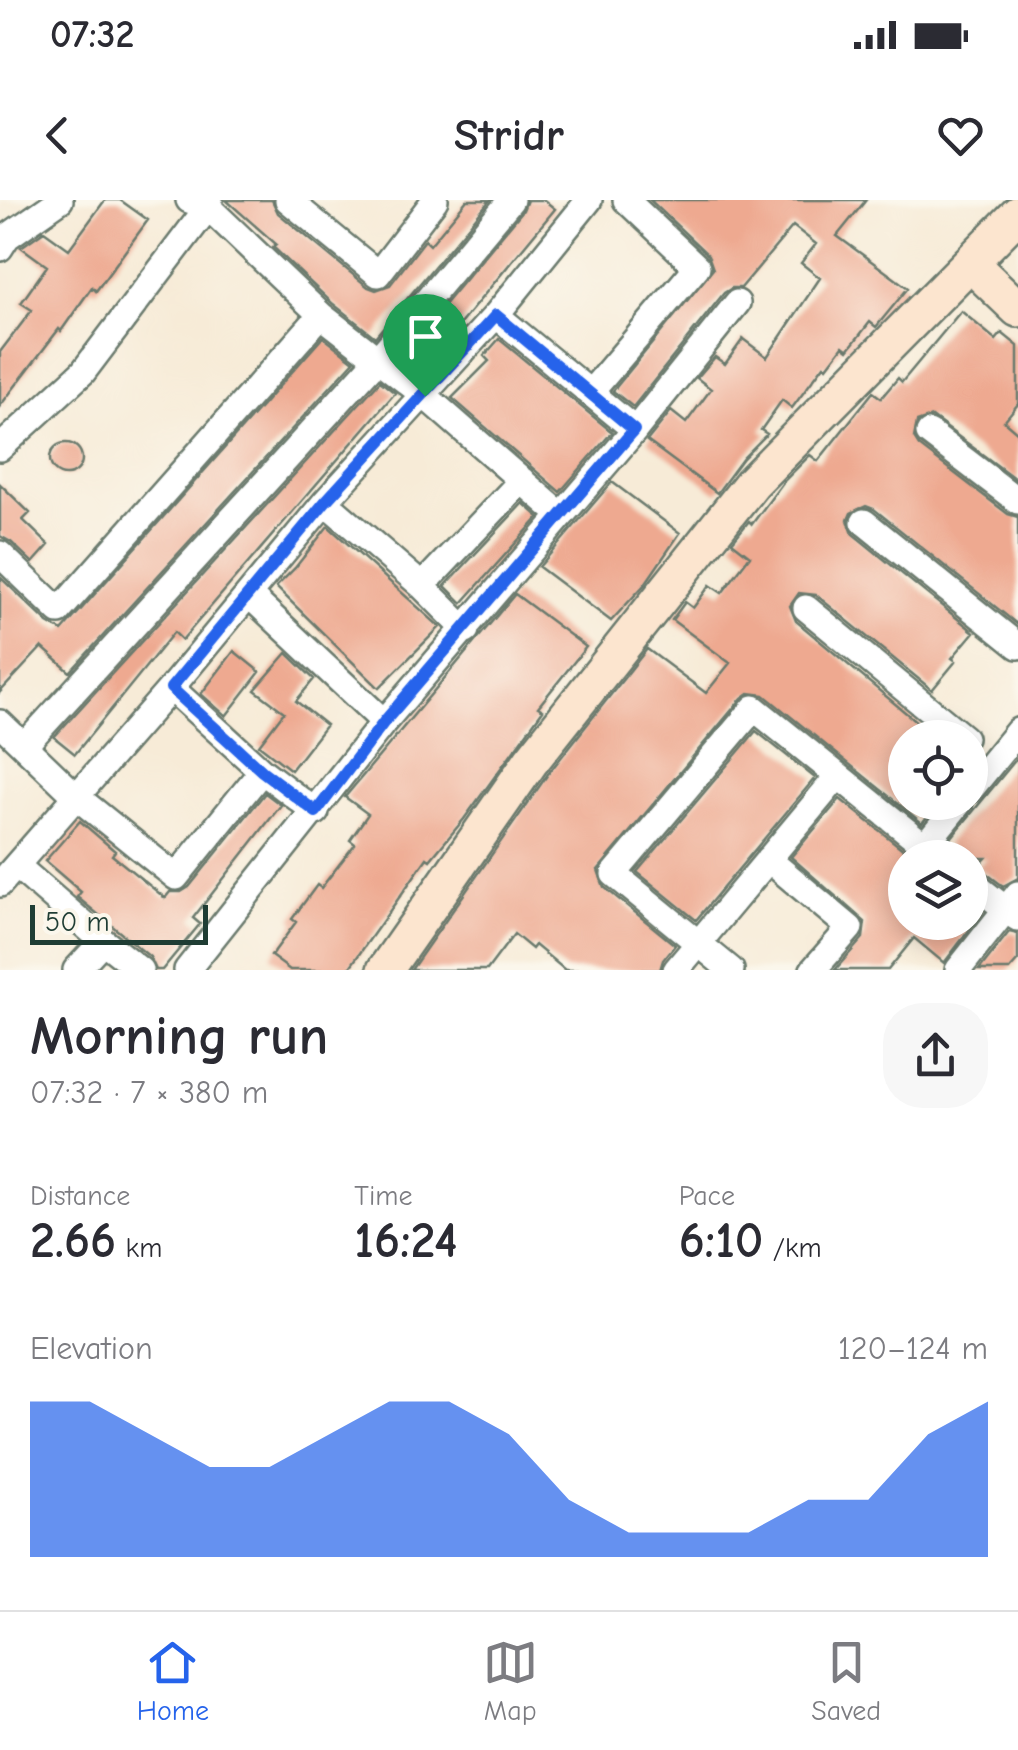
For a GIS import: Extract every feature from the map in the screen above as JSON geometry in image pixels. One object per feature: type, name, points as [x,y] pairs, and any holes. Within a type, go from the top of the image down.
[{"type":"street","points":[[0,248],[7,238],[60,200]]},
{"type":"street","points":[[288,200],[378,274],[435,200]]},
{"type":"street","points":[[24,746],[376,361],[510,200]]},
{"type":"street","points":[[140,970],[8,875],[78,798],[325,502],[496,315],[589,200]]},
{"type":"street","points":[[590,393],[696,268],[626,200]]},
{"type":"street","points":[[0,448],[83,372],[203,202],[321,315],[425,396],[561,515]]},
{"type":"street","points":[[384,970],[531,761],[752,484],[1018,214]]},
{"type":"street","points":[[971,264],[1014,305]]},
{"type":"street","points":[[187,970],[384,722],[466,630],[737,304]]},
{"type":"street","points":[[0,554],[60,611],[321,315]]},
{"type":"street","points":[[496,315],[634,430]]},
{"type":"street","points":[[929,432],[1018,501]]},
{"type":"street","points":[[422,586],[522,480]]},
{"type":"street","points":[[325,502],[422,586],[466,630]]},
{"type":"street","points":[[864,522],[1018,646]]},
{"type":"street","points":[[249,595],[384,722]]},
{"type":"street","points":[[806,608],[942,720]]},
{"type":"street","points":[[171,688],[262,771],[316,812]]},
{"type":"street","points":[[731,970],[614,874],[754,708],[918,840]]},
{"type":"street","points":[[0,723],[78,798],[176,877],[262,771]]},
{"type":"street","points":[[988,768],[1018,731]]},
{"type":"street","points":[[988,758],[993,762]]},
{"type":"street","points":[[676,970],[838,776]]},
{"type":"street","points":[[768,859],[850,928],[813,970]]},
{"type":"street","points":[[958,970],[1014,907],[988,892]]},
{"type":"street","points":[[76,970],[103,941]]},
{"type":"building","points":[[105,200],[120,200],[148,220],[96,291],[92,287],[0,406],[0,352],[32,310],[21,303],[47,266],[21,247],[44,231],[69,249]]},
{"type":"building","points":[[226,200],[272,200],[278,213],[376,290],[390,285],[425,240],[430,245],[467,200],[490,200],[375,337],[332,303],[273,247],[276,244]]},
{"type":"building","points":[[527,200],[544,200],[555,209],[427,364],[408,348],[523,210]]},
{"type":"building","points":[[650,200],[866,200],[837,236],[908,288],[876,327],[870,322],[848,350],[843,346],[827,367],[824,365],[792,408],[782,400],[761,430],[767,434],[717,493],[647,441],[671,411],[686,423],[711,389],[697,378],[715,357],[725,364],[743,339],[767,357],[820,278],[801,263],[816,244],[793,226],[741,288],[724,293],[633,407],[613,391],[713,269],[708,255]]},
{"type":"building","points":[[961,311],[996,340],[1002,333],[1018,346],[1018,404],[1004,421],[1018,433],[1018,481],[932,417],[917,422],[914,438],[919,446],[1008,514],[1018,517],[1018,625],[874,509],[866,506],[851,513],[848,520],[853,534],[974,632],[932,690],[816,595],[799,593],[790,606],[796,621],[914,720],[888,720],[888,795],[764,695],[749,693],[598,870],[604,887],[675,945],[660,970],[565,970],[535,945],[532,949],[514,934],[487,970],[411,970],[548,774],[647,649],[706,693],[730,663],[672,620],[685,602],[693,608],[710,585],[722,593],[750,556],[732,542],[749,521],[752,524],[784,481],[810,455],[818,461],[873,392],[881,398],[898,378],[902,382]]},
{"type":"building","points":[[323,337],[354,361],[70,672],[42,647],[0,692],[0,577],[48,623],[62,631]]},
{"type":"building","points":[[499,339],[612,432],[560,492],[452,398],[489,361],[484,356]]},
{"type":"building","points":[[380,381],[395,393],[182,640],[174,632],[75,754],[54,737]]},
{"type":"building","points":[[66,443],[77,448],[82,459],[77,470],[66,475],[55,470],[50,459],[55,448]]},
{"type":"building","points":[[612,482],[680,533],[645,584],[611,621],[539,567]]},
{"type":"building","points":[[0,484],[30,513],[23,520],[49,545],[33,563],[0,536]]},
{"type":"building","points":[[523,503],[539,517],[462,603],[445,586]]},
{"type":"building","points":[[328,526],[440,627],[379,688],[276,587]]},
{"type":"building","points":[[515,594],[586,647],[538,707],[543,710],[464,819],[430,860],[427,858],[348,970],[290,970],[271,956],[317,885],[321,888],[355,844],[350,840],[368,814],[345,797]]},
{"type":"building","points":[[234,651],[260,672],[226,716],[201,694]]},
{"type":"building","points":[[287,653],[314,679],[296,701],[326,725],[291,770],[259,745],[284,712],[255,690]]},
{"type":"building","points":[[756,731],[815,778],[696,920],[637,872]]},
{"type":"building","points":[[1018,757],[1018,878],[1003,886],[988,875],[988,840],[949,840],[966,820],[988,820],[988,793]]},
{"type":"building","points":[[265,793],[281,805],[193,918],[200,924],[162,970],[156,970],[150,957],[77,897],[81,892],[45,861],[80,821],[115,851],[112,855],[165,898],[170,892],[189,887]]},
{"type":"building","points":[[840,799],[891,840],[888,840],[888,940],[912,940],[888,970],[835,970],[863,938],[865,922],[791,857]]},
{"type":"building","points":[[1009,932],[1018,934],[1018,960],[1009,970],[979,970]]},
{"type":"building","points":[[916,940],[962,940],[944,963]]},
{"type":"route","points":[[496,315],[634,430],[384,722],[316,812],[262,771],[171,688],[325,502],[425,396],[496,315]]}]
